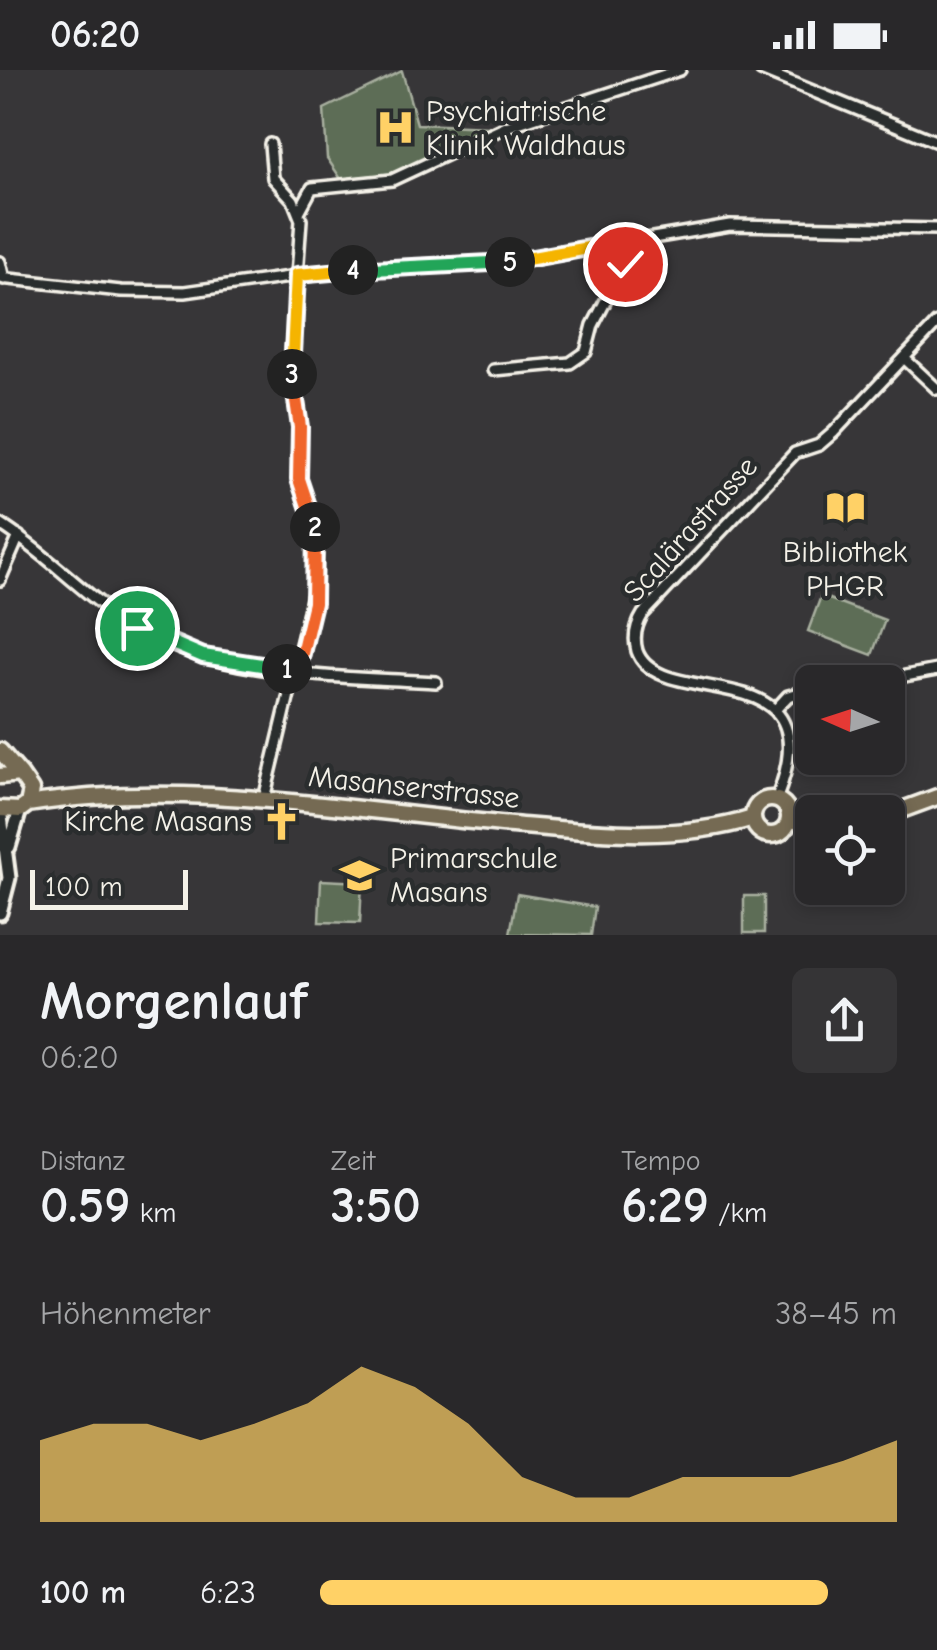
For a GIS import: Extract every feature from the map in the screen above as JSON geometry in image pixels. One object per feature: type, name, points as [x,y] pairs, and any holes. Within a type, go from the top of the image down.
[{"type":"main road","points":[[0,751],[25,780],[24,807]]},
{"type":"main road","points":[[0,765],[0,775],[25,780]]},
{"type":"main road","name":"Masanserstrasse","points":[[25,780],[66,795]]},
{"type":"main road","name":"Masanserstrasse","points":[[0,809],[24,807],[66,795],[264,800],[560,829],[701,830],[754,818]]},
{"type":"main road","points":[[905,809],[937,797]]},
{"type":"main road","points":[[776,800],[788,810],[789,820],[779,834],[768,835],[758,829],[754,818],[760,803],[776,800]]},
{"type":"main road","points":[[789,820],[795,821]]},
{"type":"street","points":[[264,800],[314,603],[318,552],[312,516],[299,479],[300,427],[290,354],[299,212],[312,188],[372,184],[406,175],[506,127],[680,70]]},
{"type":"street","points":[[761,70],[937,142]]},
{"type":"street","points":[[270,144],[273,178],[299,212]]},
{"type":"street","points":[[0,262],[2,279],[170,292],[297,275],[510,262],[753,224],[937,229]]},
{"type":"street","points":[[493,370],[579,359],[589,346],[593,325],[625,264],[622,242]]},
{"type":"street","name":"Scalärastrasse","points":[[775,710],[753,696],[656,672],[638,655],[636,629],[643,614],[795,453],[818,445],[834,432],[937,324]]},
{"type":"street","points":[[904,358],[937,389]]},
{"type":"street","points":[[0,524],[106,608],[169,644],[235,663],[436,682]]},
{"type":"street","points":[[0,580],[19,536]]},
{"type":"street","points":[[905,676],[937,670]]},
{"type":"street","points":[[776,800],[786,740],[775,710],[795,694]]},
{"type":"street","points":[[4,847],[24,807]]},
{"type":"street","points":[[0,809],[8,892],[0,912]]},
{"type":"green space","points":[[402,71],[417,124],[490,127],[396,173],[341,179],[327,158],[324,109]]},
{"type":"green space","points":[[821,596],[885,620],[872,655],[808,631]]},
{"type":"green space","points":[[321,880],[362,882],[360,923],[319,922]]},
{"type":"green space","points":[[517,894],[595,907],[591,935],[510,934]]},
{"type":"green space","points":[[744,896],[764,896],[764,933],[744,933]]},
{"type":"place","name":"Psychiatrische Klinik Waldhaus","points":[[396,128]]},
{"type":"place","name":"Bibliothek PHGR","points":[[845,508]]},
{"type":"place","name":"Kirche Masans","points":[[282,821]]},
{"type":"place","name":"Primarschule Masans","points":[[360,875]]},
{"type":"route","points":[[137,628],[203,656],[298,670],[314,603],[318,552],[312,516],[299,479],[300,427],[290,354],[297,275],[510,262],[622,242],[625,264]]}]
